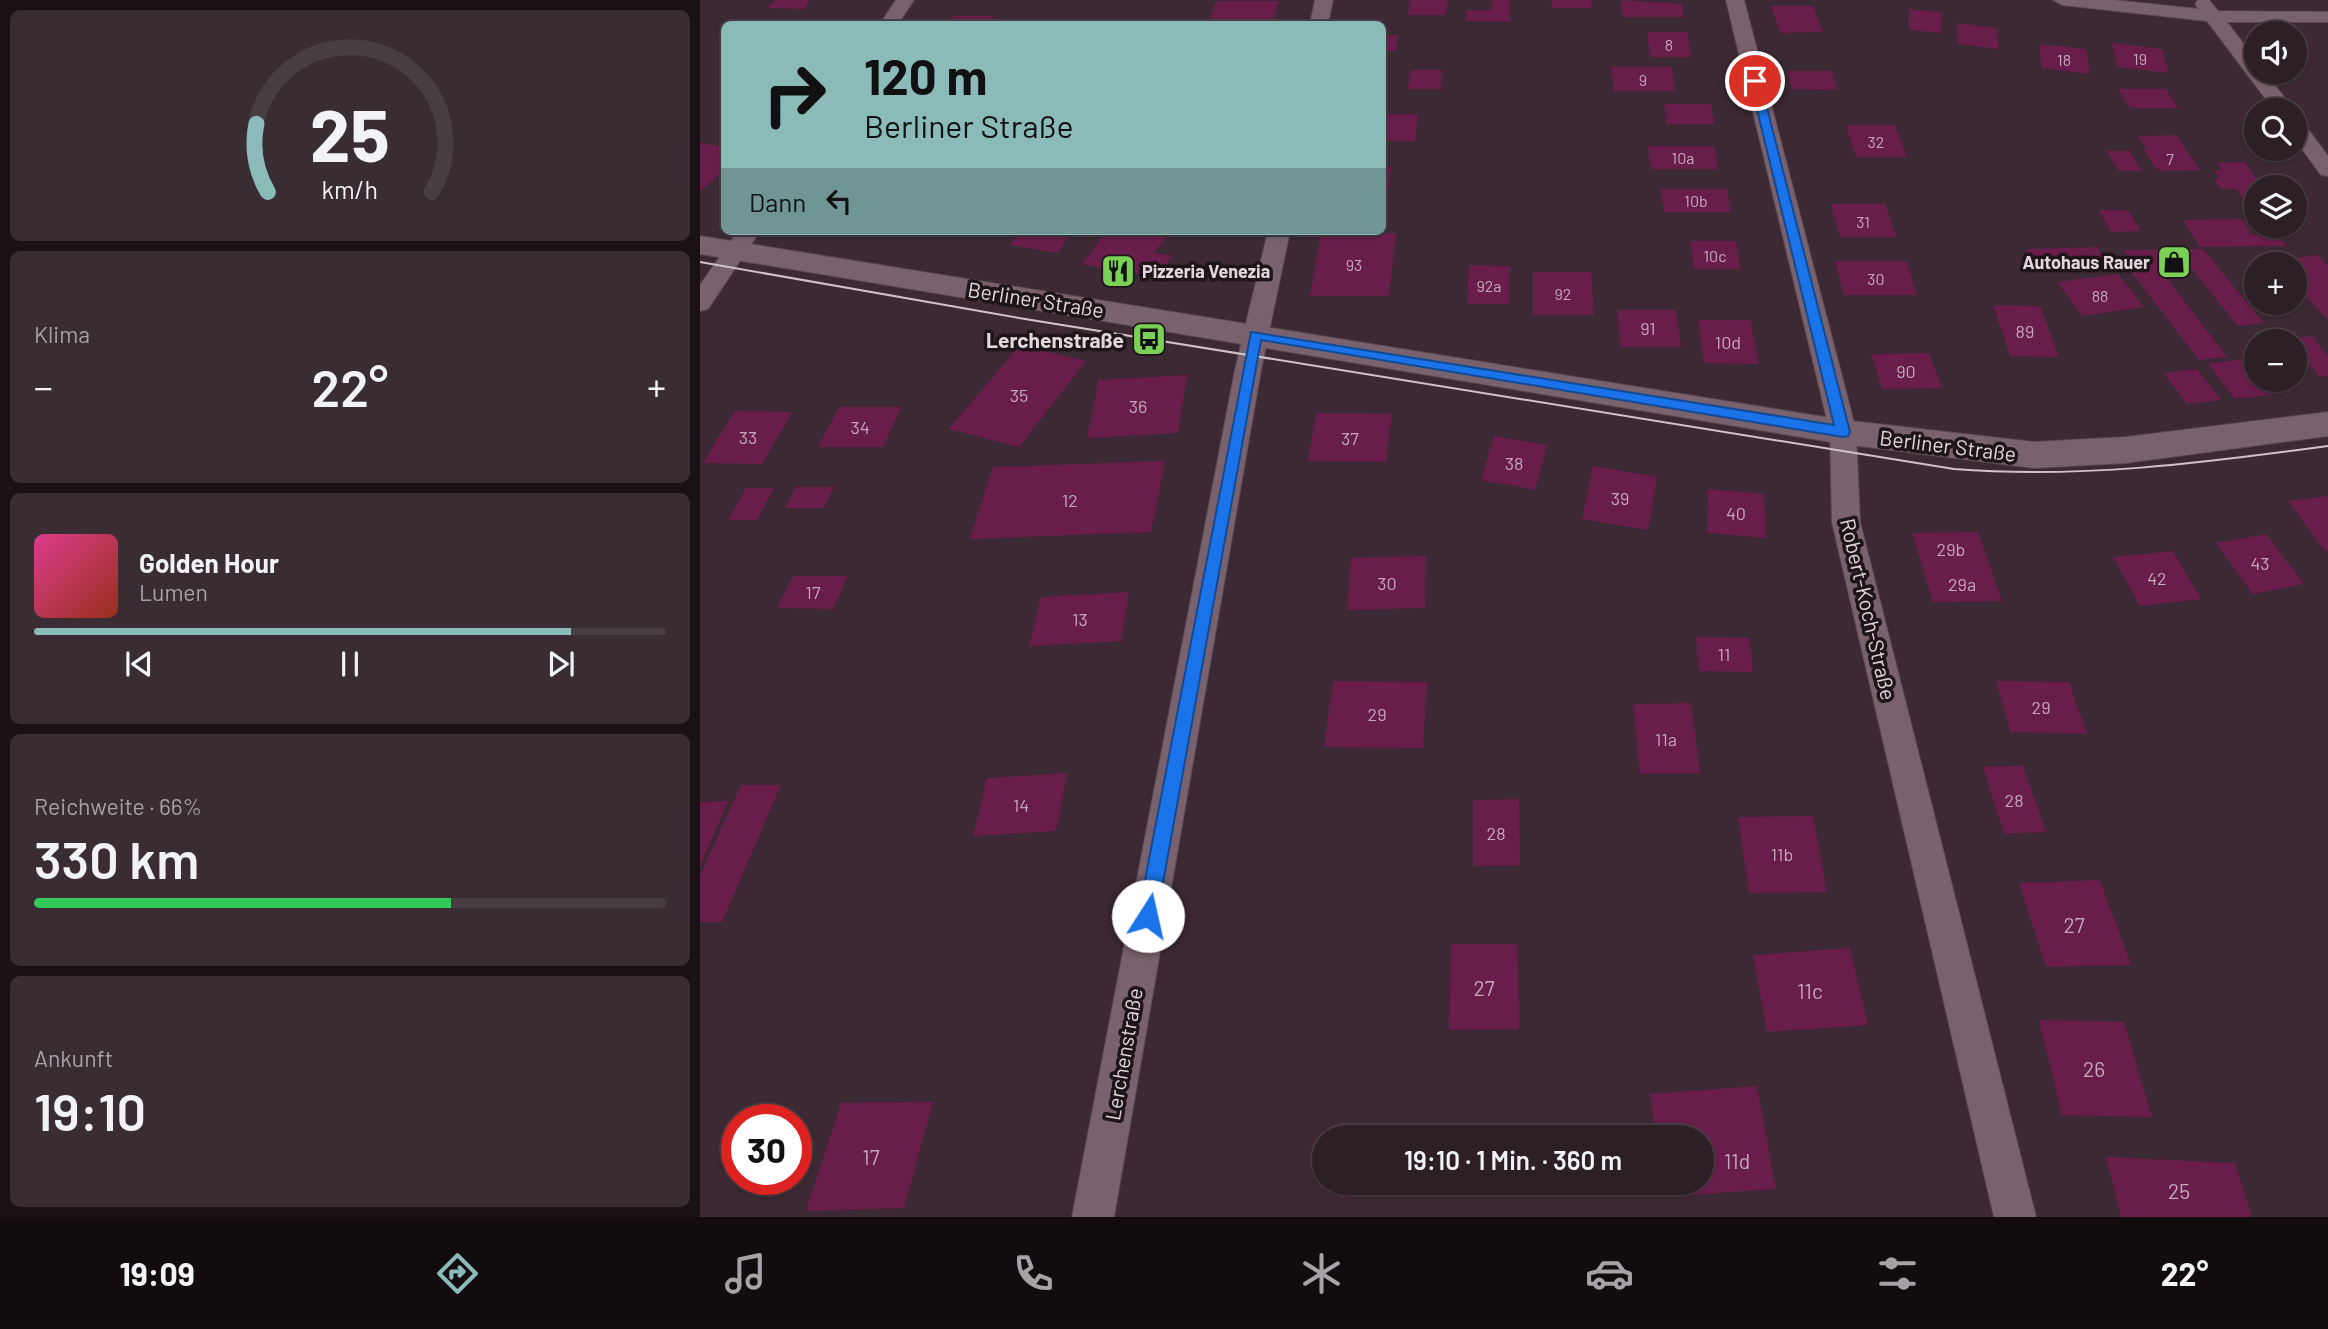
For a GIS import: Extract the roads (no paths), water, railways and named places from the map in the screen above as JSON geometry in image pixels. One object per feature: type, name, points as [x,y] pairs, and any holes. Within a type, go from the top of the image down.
[{"type":"street","points":[[891,21],[905,0]]},
{"type":"street","points":[[1320,21],[1324,0]]},
{"type":"street","name":"Robert-Koch-Straße","points":[[1735,0],[1843,432],[1846,522],[2015,1217]]},
{"type":"street","points":[[2062,0],[2213,16],[2328,18]]},
{"type":"street","points":[[2200,0],[2275,98]]},
{"type":"street","points":[[2307,142],[2328,170]]},
{"type":"street","name":"Lerchenstraße","points":[[1093,1217],[1255,335],[1278,235]]},
{"type":"street","points":[[700,303],[742,241]]},
{"type":"street","name":"Berliner Straße","points":[[700,245],[742,241],[1255,335],[1843,432],[2034,455],[2126,450],[2328,424]]},
{"type":"tram line","points":[[700,262],[1025,319],[1954,469],[2001,472],[2095,471],[2328,446]]},
{"type":"place","name":"Autohaus Rauer","points":[[2174,262]]},
{"type":"place","name":"Pizzeria Venezia","points":[[1118,271]]},
{"type":"place","name":"Lerchenstraße","points":[[1149,339]]}]
